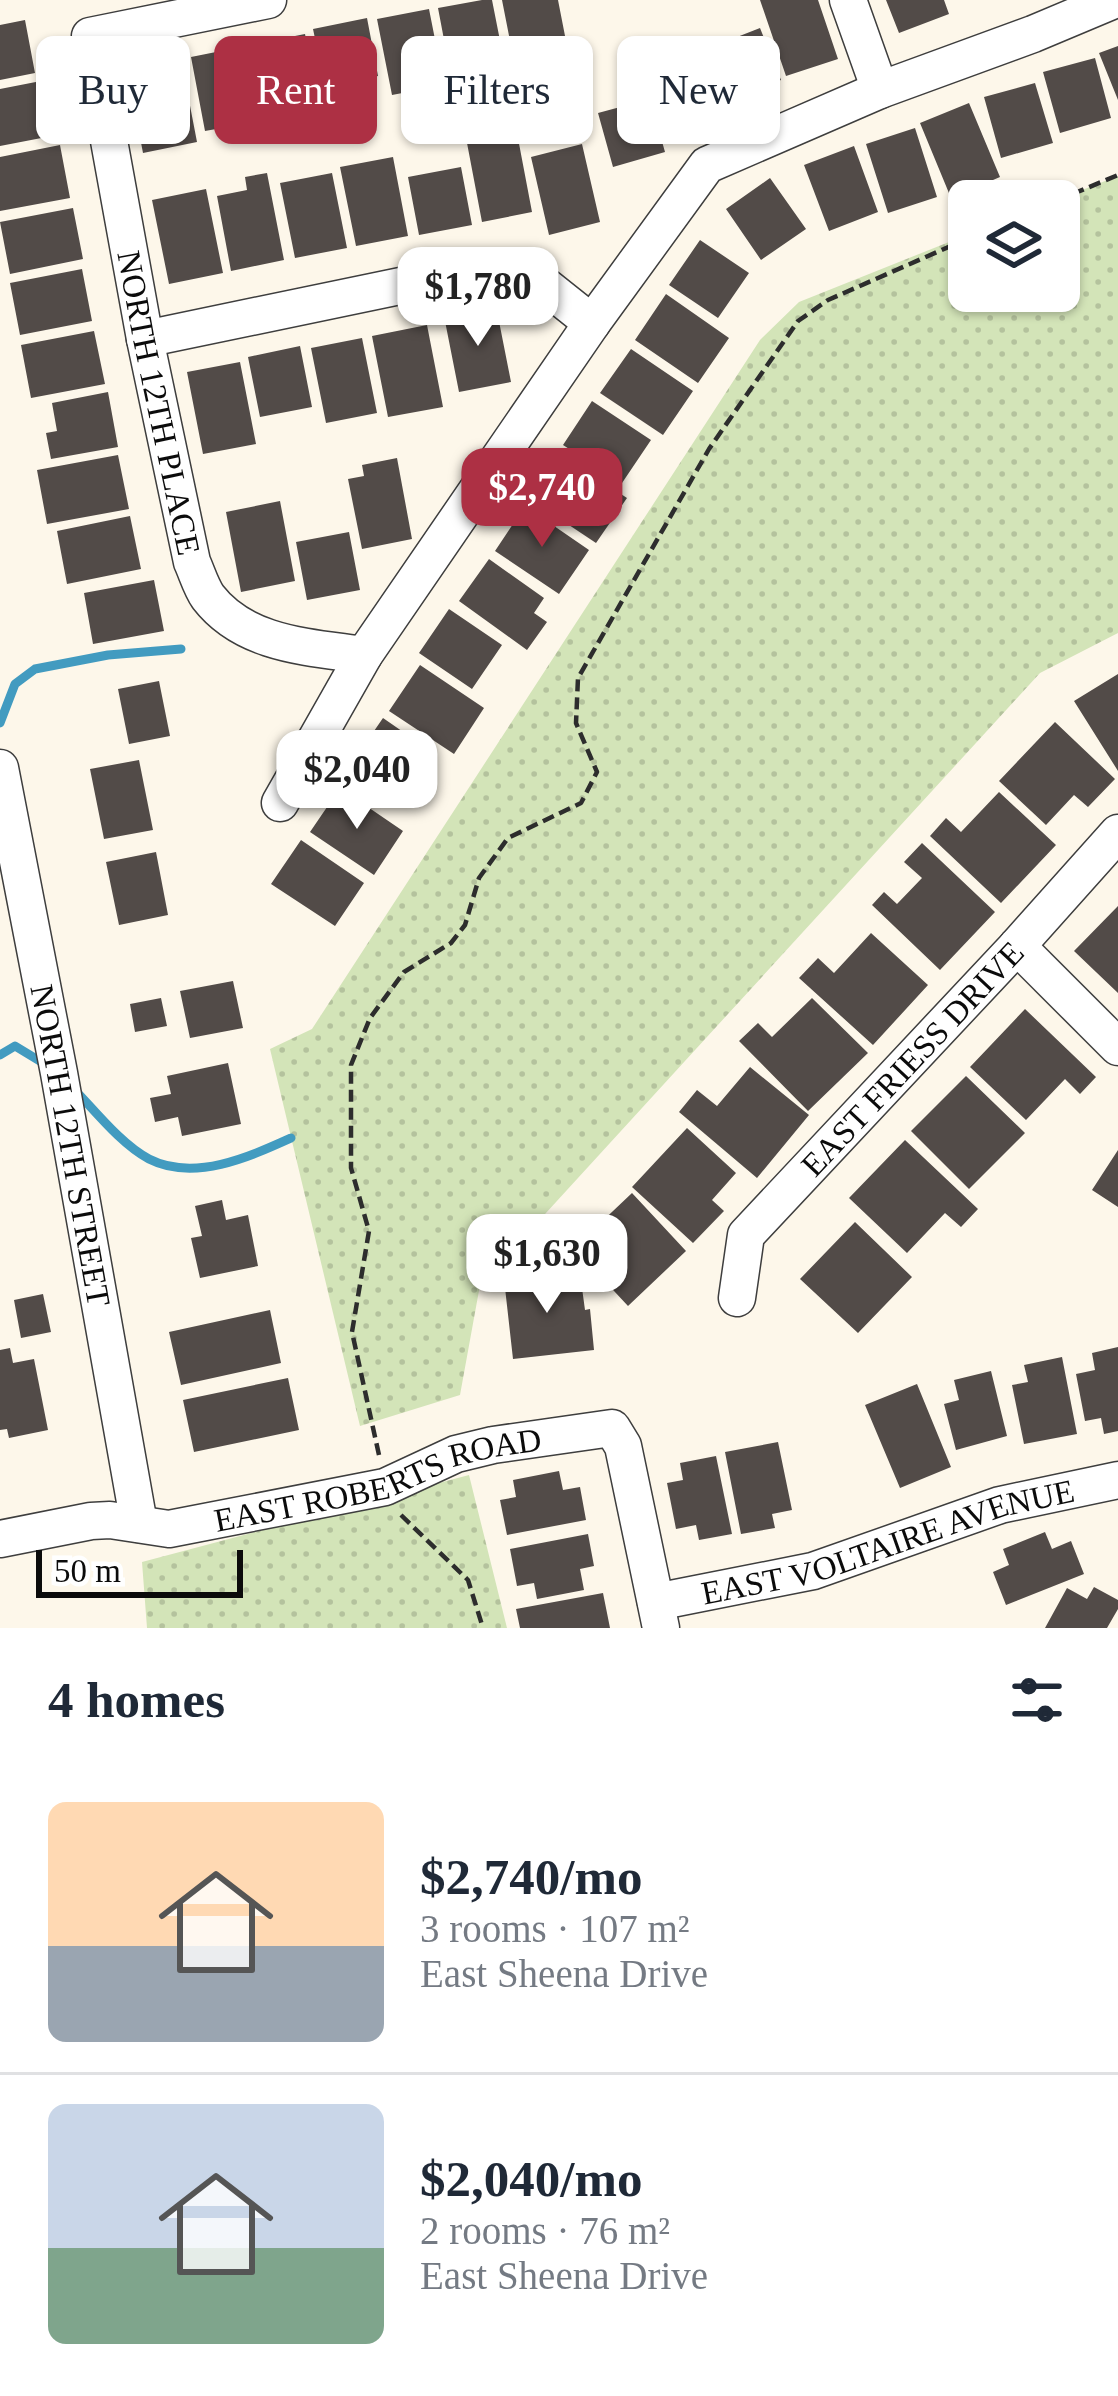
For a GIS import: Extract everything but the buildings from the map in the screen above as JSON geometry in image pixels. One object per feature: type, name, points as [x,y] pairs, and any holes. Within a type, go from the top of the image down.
[{"type":"street","name":"NORTH 12TH PLACE","points":[[268,0],[90,36],[192,562],[208,596],[236,622],[272,641],[364,655]]},
{"type":"street","points":[[848,0],[880,90]]},
{"type":"street","points":[[280,803],[364,655],[592,323],[707,165],[880,90],[1114,0]]},
{"type":"street","points":[[146,339],[458,274],[499,270],[538,280],[592,323]]},
{"type":"street","name":"NORTH 12TH STREET","points":[[0,767],[140,1524]]},
{"type":"street","name":"EAST FRIESS DRIVE","points":[[737,1298],[746,1234],[1118,833]]},
{"type":"street","points":[[1017,946],[1118,1047]]},
{"type":"street","name":"EAST ROBERTS ROAD","points":[[0,1539],[92,1521],[169,1529],[385,1486],[457,1454],[493,1445],[612,1428],[623,1446],[658,1615]]},
{"type":"street","name":"EAST VOLTAIRE AVENUE","points":[[658,1615],[813,1571],[1000,1505],[1118,1480]]},
{"type":"path","points":[[1080,191],[1118,175]]},
{"type":"path","points":[[483,1628],[468,1580],[392,1507],[385,1486],[352,1332],[369,1231],[351,1168],[351,1065],[370,1018],[404,972],[451,944],[465,925],[479,878],[508,838],[581,803],[597,772],[576,723],[578,678],[709,449],[798,321],[828,300],[948,247]]},
{"type":"green space","points":[[1118,176],[1118,633],[1040,673],[480,1285],[460,1395],[360,1426],[270,1049],[312,1029],[760,340],[799,302],[948,242],[948,312],[1080,312],[1080,191]]},
{"type":"green space","points":[[469,1475],[507,1628],[147,1628],[142,1562]]},
{"type":"waterway","points":[[0,723],[15,684],[35,669],[108,655],[181,649]]},
{"type":"waterway","points":[[0,1055],[15,1046],[48,1066]]},
{"type":"waterway","points":[[74,1089],[129,1145],[166,1165],[221,1164],[291,1138]]}]
